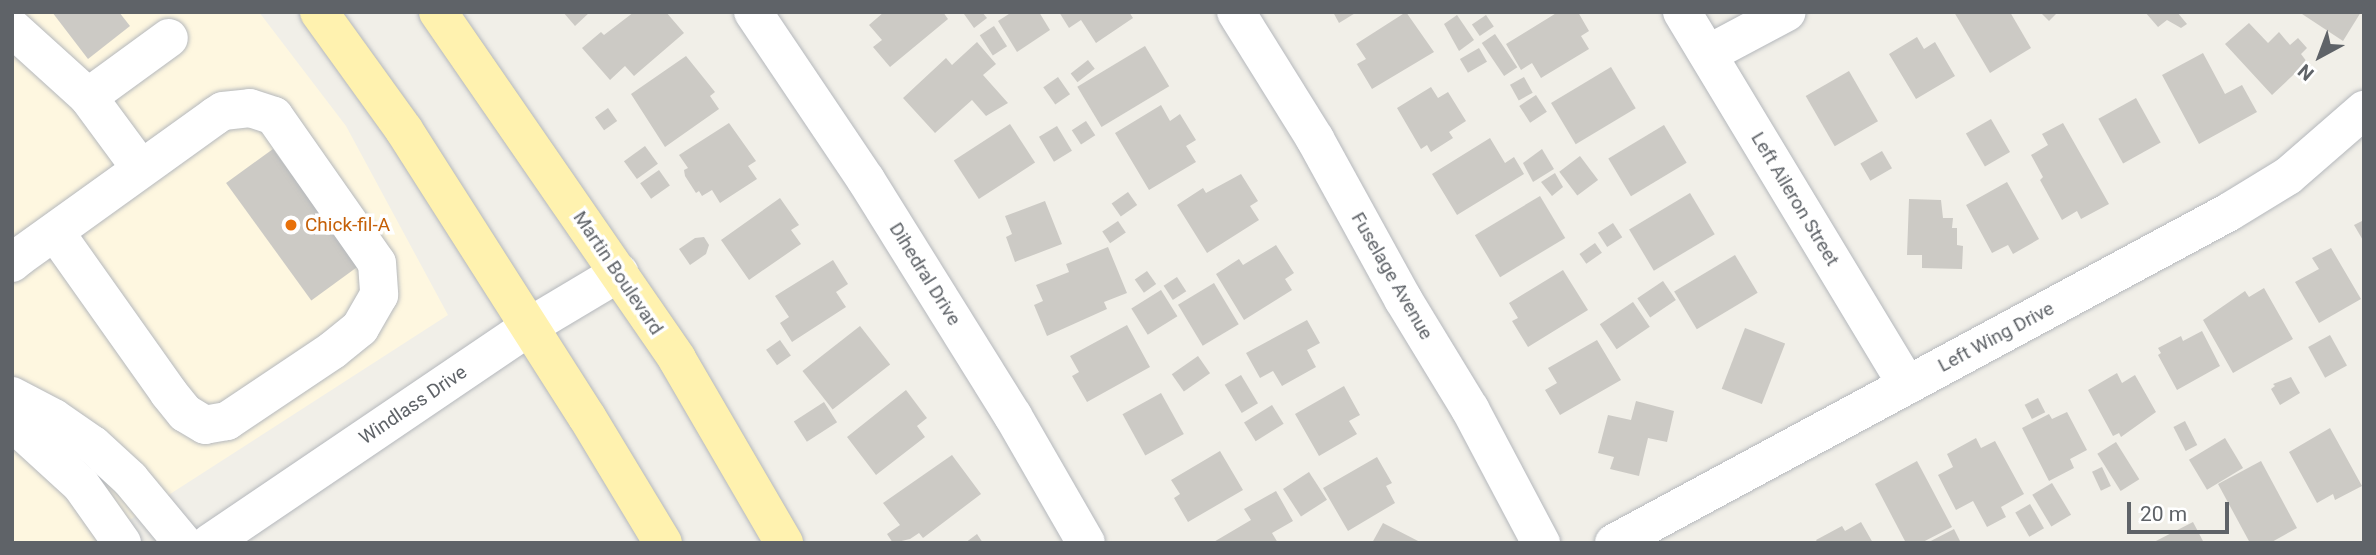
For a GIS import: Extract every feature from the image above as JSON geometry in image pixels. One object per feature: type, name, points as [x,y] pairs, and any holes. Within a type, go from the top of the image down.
[{"type":"main road","points":[[319,12],[404,130],[530,326],[663,543]]},
{"type":"main road","name":"Martin Boulevard","points":[[438,12],[677,359],[784,543]]},
{"type":"street","name":"Dihedral Drive","points":[[753,12],[866,180],[1013,416],[1086,543]]},
{"type":"street","name":"Fuselage Avenue","points":[[1236,12],[1315,139],[1403,299],[1470,409],[1541,543]]},
{"type":"street","name":"Left Aileron Street","points":[[1682,12],[1908,385]]},
{"type":"street","points":[[1708,54],[1787,12]]},
{"type":"street","points":[[12,28],[88,97],[141,169]]},
{"type":"street","points":[[88,97],[169,38]]},
{"type":"street","points":[[12,263],[141,169],[223,111],[250,108],[274,116],[377,263],[379,295],[360,328],[227,421],[205,425],[186,413],[169,393],[55,232]]},
{"type":"street","name":"Left Wing Drive","points":[[1614,543],[2229,212],[2288,176],[2364,110]]},
{"type":"street","name":"Windlass Drive","points":[[211,543],[530,326],[619,272]]},
{"type":"street","points":[[12,396],[54,418],[93,446],[130,479],[183,543]]},
{"type":"street","points":[[12,422],[81,485],[122,543]]},
{"type":"shaded area","points":[[12,12],[259,12],[346,126],[448,315],[94,543],[12,543]]},
{"type":"building","points":[[52,12],[119,12],[130,26],[88,59]]},
{"type":"building","points":[[563,12],[590,12],[575,26]]},
{"type":"building","points":[[634,12],[666,12],[684,33],[634,76],[625,66],[610,80],[582,48],[601,32],[604,35]]},
{"type":"building","points":[[884,12],[943,12],[948,19],[890,67],[873,47],[882,40],[869,25]]},
{"type":"building","points":[[982,12],[987,18],[974,28],[964,14]]},
{"type":"building","points":[[1012,12],[1039,12],[1050,30],[1017,52],[998,21]]},
{"type":"building","points":[[1059,12],[1129,12],[1133,18],[1096,43],[1081,20],[1069,28]]},
{"type":"building","points":[[1333,12],[1357,12],[1339,23]]},
{"type":"building","points":[[1406,12],[1434,52],[1372,89],[1357,64],[1366,59],[1356,44]]},
{"type":"building","points":[[1558,12],[1578,12],[1589,31],[1581,36],[1589,49],[1541,78],[1532,63],[1521,70],[1506,44]]},
{"type":"building","points":[[1954,12],[2010,12],[2031,48],[1990,73]]},
{"type":"building","points":[[2040,12],[2058,12],[2049,21]]},
{"type":"building","points":[[2145,12],[2177,12],[2187,24],[2181,28],[2167,20],[2158,27]]},
{"type":"building","points":[[2299,12],[2361,12],[2343,41]]},
{"type":"building","points":[[1457,15],[1474,40],[1459,51],[1444,24]]},
{"type":"building","points":[[1486,15],[1494,27],[1480,36],[1472,25]]},
{"type":"building","points":[[2249,23],[2268,43],[2279,32],[2290,45],[2298,38],[2307,48],[2301,54],[2307,62],[2272,95],[2225,44]]},
{"type":"building","points":[[994,26],[1007,46],[993,55],[980,35]]},
{"type":"building","points":[[1495,34],[1517,67],[1504,76],[1482,43]]},
{"type":"building","points":[[1917,37],[1924,49],[1935,42],[1955,76],[1916,99],[1889,54]]},
{"type":"building","points":[[977,42],[996,64],[983,75],[1008,103],[986,116],[972,100],[935,133],[903,98],[946,58],[952,65]]},
{"type":"building","points":[[1145,46],[1169,86],[1101,127],[1077,87]]},
{"type":"building","points":[[1479,48],[1487,62],[1468,73],[1460,59]]},
{"type":"building","points":[[2203,53],[2225,94],[2242,85],[2257,112],[2199,144],[2162,75]]},
{"type":"building","points":[[686,56],[715,92],[710,96],[719,109],[665,147],[631,94]]},
{"type":"building","points":[[1088,60],[1095,69],[1077,82],[1071,74]]},
{"type":"building","points":[[1611,67],[1636,108],[1576,144],[1551,103]]},
{"type":"building","points":[[1849,71],[1878,121],[1835,146],[1806,96]]},
{"type":"building","points":[[1058,77],[1070,94],[1055,105],[1043,87]]},
{"type":"building","points":[[1524,77],[1533,93],[1519,101],[1510,85]]},
{"type":"building","points":[[1431,87],[1438,98],[1448,92],[1466,121],[1449,132],[1453,138],[1431,152],[1427,145],[1421,149],[1397,108]]},
{"type":"building","points":[[1536,95],[1547,112],[1530,123],[1519,106]]},
{"type":"building","points":[[2136,98],[2161,143],[2123,163],[2098,119]]},
{"type":"building","points":[[1161,105],[1170,121],[1180,114],[1196,140],[1186,146],[1196,162],[1149,190],[1115,133]]},
{"type":"building","points":[[608,108],[617,121],[604,130],[595,117]]},
{"type":"building","points":[[1991,119],[2010,152],[1985,166],[1966,134]]},
{"type":"building","points":[[1086,121],[1095,135],[1081,145],[1072,130]]},
{"type":"building","points":[[729,123],[756,161],[748,166],[757,179],[720,203],[712,190],[702,196],[699,191],[696,193],[685,176],[684,170],[688,168],[679,155]]},
{"type":"building","points":[[2063,123],[2109,204],[2081,219],[2077,211],[2062,220],[2040,180],[2043,177],[2031,155],[2048,145],[2042,134]]},
{"type":"building","points":[[1010,124],[1035,163],[979,199],[954,160]]},
{"type":"building","points":[[1664,125],[1687,163],[1631,196],[1608,158]]},
{"type":"building","points":[[1057,126],[1072,151],[1054,162],[1039,137]]},
{"type":"building","points":[[1490,138],[1505,163],[1514,157],[1524,174],[1457,215],[1432,174]]},
{"type":"building","points":[[645,146],[658,164],[637,179],[624,161]]},
{"type":"building","name":"Chick-fil-A","points":[[273,149],[358,266],[311,300],[226,183]]},
{"type":"building","points":[[1542,149],[1554,169],[1533,182],[1523,163]]},
{"type":"building","points":[[1882,151],[1892,168],[1870,181],[1860,164]]},
{"type":"building","points":[[1580,156],[1598,180],[1577,196],[1559,172]]},
{"type":"building","points":[[659,170],[670,186],[651,199],[640,183]]},
{"type":"building","points":[[1555,173],[1563,187],[1552,196],[1541,182]]},
{"type":"building","points":[[1241,174],[1258,201],[1250,206],[1259,220],[1207,253],[1177,205],[1203,188],[1206,193]]},
{"type":"building","points":[[2007,182],[2039,239],[2013,254],[2008,245],[1992,253],[1966,205]]},
{"type":"building","points":[[1128,192],[1137,205],[1121,217],[1112,203]]},
{"type":"building","points":[[1690,193],[1715,234],[1654,271],[1629,230]]},
{"type":"building","points":[[1540,196],[1565,238],[1500,277],[1475,235]]},
{"type":"building","points":[[780,198],[799,225],[791,230],[801,244],[749,280],[721,240]]},
{"type":"building","points":[[1909,199],[1941,200],[1943,218],[1953,218],[1952,228],[1957,228],[1957,245],[1963,246],[1962,269],[1922,268],[1922,255],[1907,255]]},
{"type":"building","points":[[1045,201],[1062,244],[1015,262],[1006,237],[1012,234],[1005,216]]},
{"type":"building","points":[[2364,220],[2364,242],[2354,225]]},
{"type":"building","points":[[1118,221],[1126,233],[1110,243],[1102,232]]},
{"type":"building","points":[[1613,223],[1622,237],[1607,247],[1598,233]]},
{"type":"building","points":[[704,237],[709,245],[706,254],[690,265],[679,249],[695,238]]},
{"type":"building","points":[[1595,243],[1602,253],[1586,264],[1579,254]]},
{"type":"building","points":[[1276,245],[1294,273],[1285,279],[1292,290],[1244,320],[1216,274],[1239,259],[1243,265]]},
{"type":"building","points":[[1108,247],[1127,293],[1104,302],[1107,309],[1047,336],[1034,305],[1043,301],[1036,285],[1069,272],[1066,264]]},
{"type":"building","points":[[2331,248],[2361,299],[2319,323],[2295,282],[2319,269],[2312,258]]},
{"type":"building","points":[[1735,255],[1758,293],[1697,329],[1674,292]]},
{"type":"building","points":[[833,260],[848,284],[836,292],[846,307],[792,342],[780,323],[789,317],[775,296]]},
{"type":"building","points":[[1563,270],[1588,310],[1528,347],[1512,321],[1518,318],[1509,303]]},
{"type":"building","points":[[1147,271],[1156,284],[1144,293],[1135,280]]},
{"type":"building","points":[[1177,277],[1186,291],[1173,300],[1164,286]]},
{"type":"building","points":[[1663,281],[1676,300],[1650,317],[1637,298]]},
{"type":"building","points":[[1214,283],[1239,324],[1203,346],[1178,305]]},
{"type":"building","points":[[2264,288],[2293,339],[2233,373],[2203,320],[2245,291],[2249,297]]},
{"type":"building","points":[[1161,290],[1177,316],[1148,335],[1131,309]]},
{"type":"building","points":[[1633,302],[1650,327],[1617,349],[1600,324]]},
{"type":"building","points":[[1307,320],[1320,343],[1307,350],[1316,367],[1282,386],[1273,371],[1260,378],[1246,353]]},
{"type":"building","points":[[1127,325],[1150,367],[1087,402],[1072,376],[1079,372],[1070,356]]},
{"type":"building","points":[[860,326],[890,365],[833,410],[802,371]]},
{"type":"building","points":[[1745,328],[1785,343],[1762,404],[1722,389]]},
{"type":"building","points":[[2202,331],[2220,366],[2177,390],[2158,355],[2161,353],[2158,348],[2181,336],[2183,341]]},
{"type":"building","points":[[2330,335],[2347,366],[2325,378],[2308,347]]},
{"type":"building","points":[[780,340],[791,356],[777,365],[766,350]]},
{"type":"building","points":[[1597,340],[1621,380],[1560,415],[1545,390],[1557,383],[1548,368]]},
{"type":"building","points":[[1198,356],[1210,373],[1184,392],[1172,374]]},
{"type":"building","points":[[2117,373],[2122,383],[2135,375],[2156,412],[2121,437],[2119,433],[2113,436],[2088,390]]},
{"type":"building","points":[[1241,375],[1258,403],[1242,413],[1225,385]]},
{"type":"building","points":[[2291,377],[2300,393],[2280,405],[2271,389],[2275,386],[2273,384]]},
{"type":"building","points":[[1344,386],[1360,415],[1349,421],[1357,434],[1319,456],[1295,414]]},
{"type":"building","points":[[906,390],[927,418],[917,426],[925,437],[876,475],[847,437]]},
{"type":"building","points":[[1161,393],[1184,434],[1145,455],[1123,414]]},
{"type":"building","points":[[2038,398],[2045,412],[2032,419],[2025,405]]},
{"type":"building","points":[[1636,401],[1674,411],[1667,442],[1648,438],[1639,476],[1610,469],[1614,457],[1598,453],[1608,415],[1631,420]]},
{"type":"building","points":[[824,402],[837,422],[807,442],[794,422]]},
{"type":"building","points":[[1272,405],[1284,424],[1256,441],[1244,422]]},
{"type":"building","points":[[2067,412],[2087,450],[2070,459],[2074,468],[2049,481],[2022,428],[2049,414],[2052,419]]},
{"type":"building","points":[[2185,421],[2197,445],[2186,451],[2173,427]]},
{"type":"building","points":[[2330,428],[2362,486],[2335,500],[2333,494],[2317,503],[2289,452]]},
{"type":"building","points":[[1976,438],[1981,448],[1995,441],[2024,494],[2001,507],[2006,517],[1987,527],[1973,501],[1956,510],[1938,475],[1953,467],[1947,454]]},
{"type":"building","points":[[2225,438],[2243,468],[2207,490],[2189,460]]},
{"type":"building","points":[[2116,442],[2139,479],[2121,491],[2097,454]]},
{"type":"building","points":[[1220,451],[1243,490],[1188,522],[1174,498],[1180,494],[1171,480]]},
{"type":"building","points":[[952,455],[981,494],[923,538],[919,533],[910,539],[893,543],[887,534],[900,525],[883,503]]},
{"type":"building","points":[[1377,457],[1392,483],[1386,486],[1395,503],[1348,531],[1323,488]]},
{"type":"building","points":[[1917,461],[1952,527],[1921,543],[1906,543],[1875,484]]},
{"type":"building","points":[[2261,461],[2297,528],[2270,543],[2250,543],[2218,484]]},
{"type":"building","points":[[2102,467],[2111,486],[2101,491],[2092,472]]},
{"type":"building","points":[[1309,472],[1327,500],[1301,517],[1283,489]]},
{"type":"building","points":[[2052,483],[2071,515],[2051,527],[2032,495]]},
{"type":"building","points":[[1276,491],[1293,521],[1272,533],[1278,543],[1212,543],[1251,520],[1244,509]]},
{"type":"building","points":[[2030,504],[2044,528],[2029,537],[2015,512]]},
{"type":"building","points":[[1861,522],[1873,543],[1818,543],[1816,540],[1842,526],[1845,531]]},
{"type":"building","points":[[2193,522],[2204,543],[2152,543]]},
{"type":"building","points":[[1383,523],[1422,543],[1372,543]]},
{"type":"building","points":[[1954,529],[1961,543],[1927,543]]},
{"type":"building","points":[[977,534],[983,543],[965,543]]},
{"type":"place","name":"Chick-fil-A","points":[[291,225]]}]
